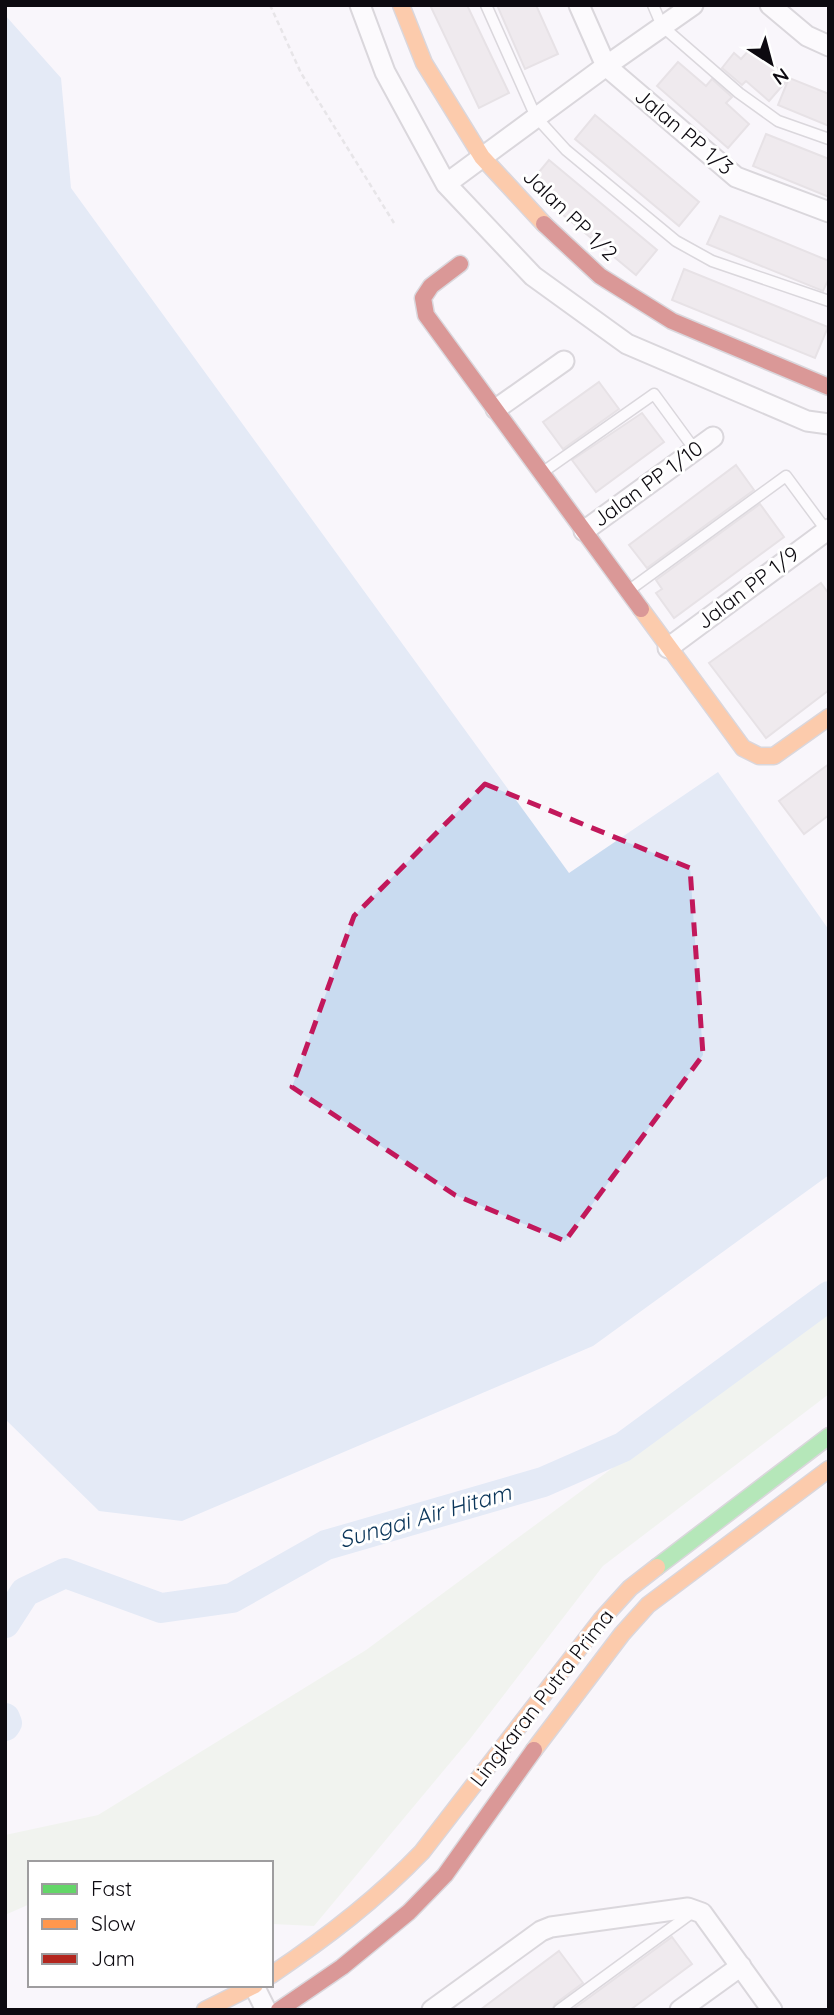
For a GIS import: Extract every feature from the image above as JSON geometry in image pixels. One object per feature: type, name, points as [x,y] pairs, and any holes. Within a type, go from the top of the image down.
[{"type":"main road","name":"Jalan PP 1/2","points":[[401,5],[424,63],[482,156],[534,214],[600,276],[672,321],[829,387]]},
{"type":"main road","points":[[460,264],[432,286],[423,298],[426,315],[743,748],[759,756],[774,756],[829,717]]},
{"type":"main road","name":"Lingkaran Putra Prima","points":[[273,1974],[332,1933],[389,1886],[422,1852],[601,1620],[630,1588],[829,1436]]},
{"type":"main road","name":"Lingkaran Putra Prima","points":[[279,2010],[342,1966],[409,1912],[445,1875],[559,1717],[622,1634],[648,1605],[829,1469]]},
{"type":"main road","points":[[205,2010],[253,1987]]},
{"type":"street","points":[[360,5],[385,72],[446,184],[533,276],[627,344],[807,421],[829,424]]},
{"type":"street","name":"Jalan PP 1/3","points":[[579,5],[606,66],[736,177],[829,212]]},
{"type":"street","points":[[446,184],[693,5]]},
{"type":"street","points":[[770,5],[807,36],[829,46]]},
{"type":"street","points":[[496,409],[564,361]]},
{"type":"street","name":"Jalan PP 1/10","points":[[584,531],[713,437]]},
{"type":"street","name":"Jalan PP 1/9","points":[[668,648],[827,529]]},
{"type":"street","points":[[432,2010],[541,1931],[551,1927],[688,1908],[702,1913],[772,2010]]},
{"type":"street","points":[[680,2010],[741,1966]]},
{"type":"street","points":[[255,1987],[266,2010]]},
{"type":"lane","points":[[486,5],[536,117],[566,150],[676,241],[712,261],[829,301]]},
{"type":"lane","points":[[653,5],[662,26],[739,93],[778,121],[829,139]]},
{"type":"lane","points":[[542,473],[654,394],[695,450]]},
{"type":"lane","points":[[627,591],[786,476],[827,529]]},
{"type":"lane","points":[[559,2010],[696,1910]]},
{"type":"path","points":[[270,5],[301,73],[394,223]]},
{"type":"highlighted area","points":[[485,784],[690,868],[703,1055],[565,1241],[455,1195],[292,1087],[354,916]]},
{"type":"green space","points":[[829,1308],[829,1394],[603,1566],[470,1739],[314,1926],[273,1924],[273,1861],[28,1861],[28,1905],[5,1915],[5,1835],[98,1815],[366,1650]]},
{"type":"water","points":[[5,15],[61,78],[71,188],[569,873],[718,772],[829,930],[829,1175],[593,1346],[182,1521],[99,1511],[5,1419]]},
{"type":"building","points":[[430,5],[467,5],[509,93],[479,108]]},
{"type":"building","points":[[497,5],[536,5],[558,54],[525,69]]},
{"type":"building","points":[[752,47],[789,78],[769,101],[746,81],[742,85],[722,68],[734,53],[741,59]]},
{"type":"building","points":[[678,62],[706,86],[712,79],[732,97],[726,103],[749,124],[728,148],[657,86]]},
{"type":"building","points":[[789,78],[829,94],[829,126],[778,105]]},
{"type":"building","points":[[595,115],[699,202],[679,226],[575,139]]},
{"type":"building","points":[[766,134],[829,159],[829,197],[753,166]]},
{"type":"building","points":[[549,160],[657,250],[636,275],[529,184]]},
{"type":"building","points":[[720,216],[829,261],[829,278],[823,291],[707,244]]},
{"type":"building","points":[[684,269],[828,327],[815,358],[672,300]]},
{"type":"building","points":[[599,382],[619,409],[563,449],[543,422]]},
{"type":"building","points":[[642,413],[664,442],[596,492],[572,460]]},
{"type":"building","points":[[736,465],[754,490],[647,568],[629,545]]},
{"type":"building","points":[[760,504],[784,537],[674,618],[656,593],[662,589],[656,580]]},
{"type":"building","points":[[821,583],[829,594],[829,690],[766,738],[709,663]]},
{"type":"building","points":[[829,764],[829,815],[804,834],[779,801]]},
{"type":"building","points":[[672,1937],[692,1964],[630,2010],[572,2010]]},
{"type":"building","points":[[559,1951],[583,1983],[555,2004],[552,2010],[480,2010]]},
{"type":"waterway","name":"Sungai Air Hitam","points":[[5,1623],[25,1592],[65,1573],[161,1608],[232,1598],[326,1545],[543,1482],[623,1447],[829,1296]]},
{"type":"waterway","name":"Sungai Air Hitam","points":[[5,1718],[5,1726]]},
{"type":"traffic: fast","points":[[657,1567],[829,1436]]},
{"type":"traffic: slow","points":[[401,5],[424,63],[482,157],[544,224]]},
{"type":"traffic: slow","points":[[641,609],[743,748],[759,756],[774,756],[829,717]]},
{"type":"traffic: slow","points":[[534,1750],[622,1634],[648,1605],[829,1469]]},
{"type":"traffic: slow","points":[[273,1974],[350,1918],[422,1852],[601,1620],[630,1588],[657,1567]]},
{"type":"traffic: slow","points":[[205,2010],[251,1987]]},
{"type":"traffic: jam","points":[[544,224],[600,276],[672,321],[829,387]]},
{"type":"traffic: jam","points":[[460,264],[431,286],[423,298],[426,315],[641,609]]},
{"type":"traffic: jam","points":[[279,2010],[342,1967],[409,1912],[445,1875],[534,1750]]}]
